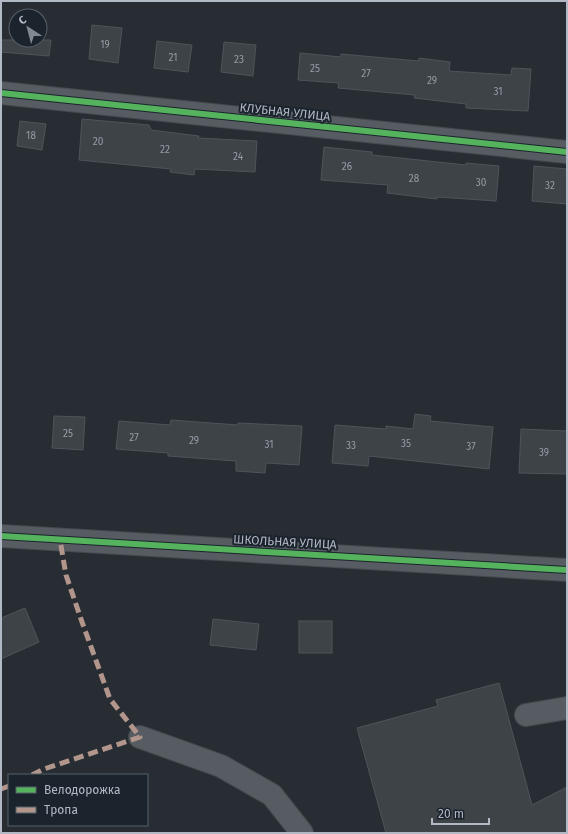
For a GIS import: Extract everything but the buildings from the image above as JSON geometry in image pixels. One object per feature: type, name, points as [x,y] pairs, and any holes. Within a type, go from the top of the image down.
[{"type":"street","name":"КЛУБНАЯ УЛИЦА","points":[[1,93],[567,152]]},
{"type":"street","name":"ШКОЛЬНАЯ УЛИЦА","points":[[1,536],[567,570]]},
{"type":"street","points":[[526,715],[567,708]]},
{"type":"street","points":[[140,737],[221,766],[272,795],[302,833]]},
{"type":"marked path","points":[[34,774],[44,769],[140,737],[110,699],[66,575],[60,540]]},
{"type":"marked path","points":[[1,789],[8,786]]},
{"type":"cycle path","points":[[1,93],[567,152]]},
{"type":"cycle path","points":[[1,536],[567,570]]}]
